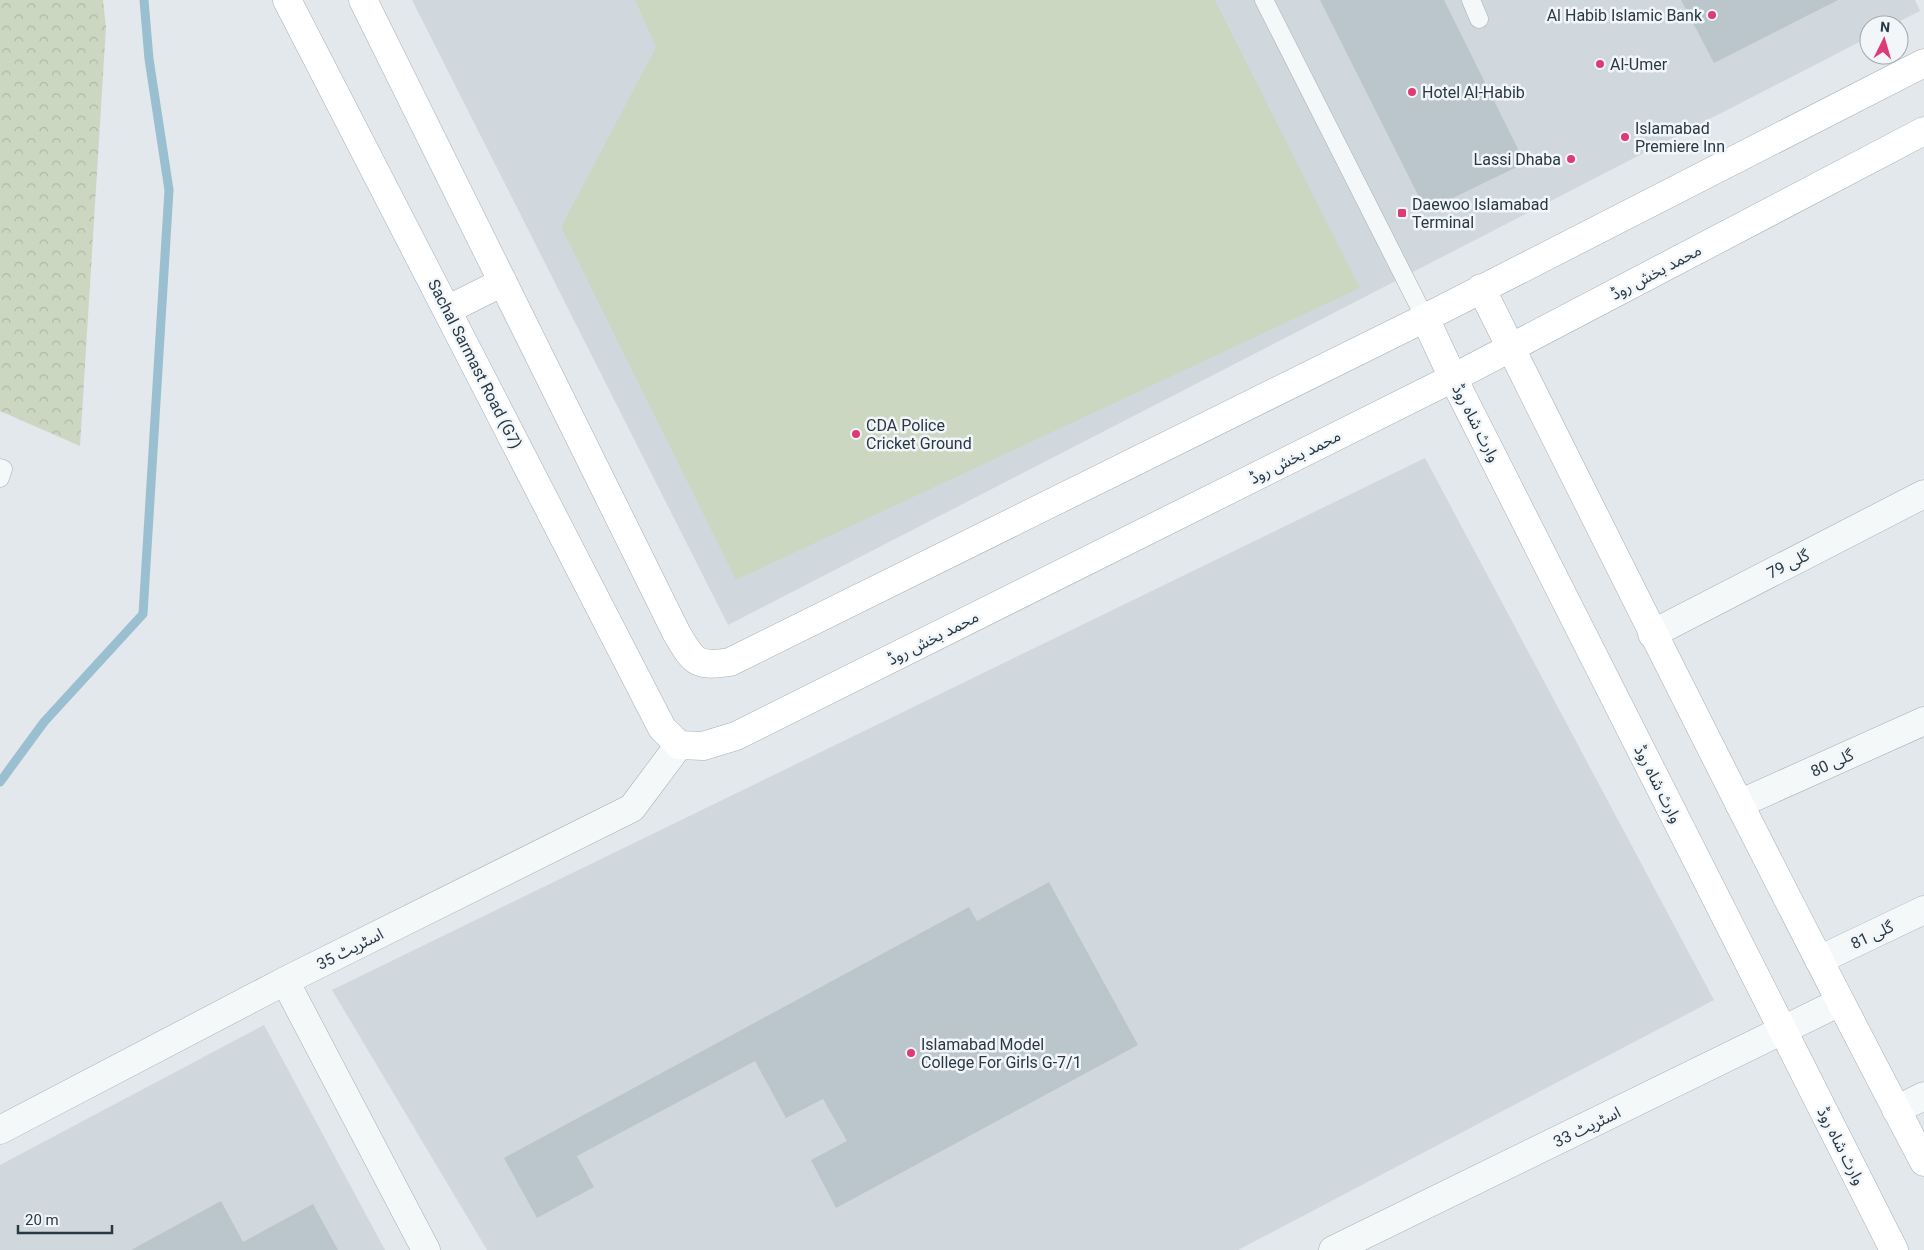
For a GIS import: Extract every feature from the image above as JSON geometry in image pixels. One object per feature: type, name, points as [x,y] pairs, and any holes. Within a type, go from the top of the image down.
[{"type":"street","name":"Sachal Sarmast Road (G7)","points":[[287,0],[670,736]]},
{"type":"street","points":[[363,0],[677,634],[693,659],[709,665],[730,662],[1425,318],[1924,63]]},
{"type":"street","name":"محمد بخش روڈ","points":[[670,736],[702,746],[736,736],[1453,378],[1924,131]]},
{"type":"street","points":[[447,310],[503,282]]},
{"type":"street","points":[[1481,288],[1652,634],[1924,1162]]},
{"type":"street","name":"وارث شاہ روڈ","points":[[1425,318],[1453,378],[1894,1250]]},
{"type":"street","name":"گلی 79","points":[[1652,634],[1924,494]]},
{"type":"street","name":"گلی 80","points":[[1739,804],[1924,721]]},
{"type":"street","name":"اسٹریٹ 35","points":[[0,1130],[286,980],[632,808],[670,736]]},
{"type":"street","name":"گلی 81","points":[[1819,960],[1924,910]]},
{"type":"street","points":[[286,980],[426,1250]]},
{"type":"street","name":"اسٹریٹ 33","points":[[1333,1250],[1840,1002]]},
{"type":"street","points":[[1896,1110],[1924,1096]]},
{"type":"lane","points":[[1264,0],[1425,318]]},
{"type":"lane","points":[[1471,0],[1479,19]]},
{"type":"lane","points":[[0,468],[3,469],[0,478]]},
{"type":"shaded area","name":"CDA Police Cricket Ground","points":[[412,0],[1915,0],[1920,11],[1909,16],[1859,15],[1859,42],[728,625]]},
{"type":"shaded area","points":[[1425,458],[1714,1000],[1238,1250],[487,1250],[332,990]]},
{"type":"shaded area","points":[[264,1025],[385,1250],[0,1250],[0,1165]]},
{"type":"green space","points":[[0,0],[103,0],[106,27],[80,446],[0,411]]},
{"type":"green space","name":"CDA Police Cricket Ground","points":[[635,0],[1215,0],[1360,288],[736,580],[561,227],[656,47]]},
{"type":"building","points":[[1320,0],[1444,0],[1525,163],[1426,211]]},
{"type":"building","points":[[1681,0],[1838,0],[1714,63]]},
{"type":"building","name":"Islamabad Model College For Girls G-7/1","points":[[1049,882],[1138,1045],[836,1208],[811,1160],[847,1141],[823,1099],[786,1118],[755,1061],[577,1156],[594,1187],[537,1218],[504,1158],[969,907],[977,921]]},
{"type":"building","points":[[221,1201],[243,1242],[313,1204],[338,1250],[131,1250]]},
{"type":"waterway","points":[[0,782],[44,722],[143,614],[169,190],[149,59],[144,0]]},
{"type":"place","name":"Al Habib Islamic Bank","points":[[1712,15]]},
{"type":"place","name":"Al-Umer","points":[[1600,64]]},
{"type":"place","name":"Hotel Al-Habib","points":[[1412,92]]},
{"type":"place","name":"Islamabad Premiere Inn","points":[[1625,137]]},
{"type":"place","name":"Lassi Dhaba","points":[[1571,159]]},
{"type":"place","name":"Daewoo Islamabad Terminal","points":[[1402,213]]},
{"type":"place","name":"CDA Police Cricket Ground","points":[[856,434]]},
{"type":"place","name":"Islamabad Model College For Girls G-7/1","points":[[911,1053]]}]
